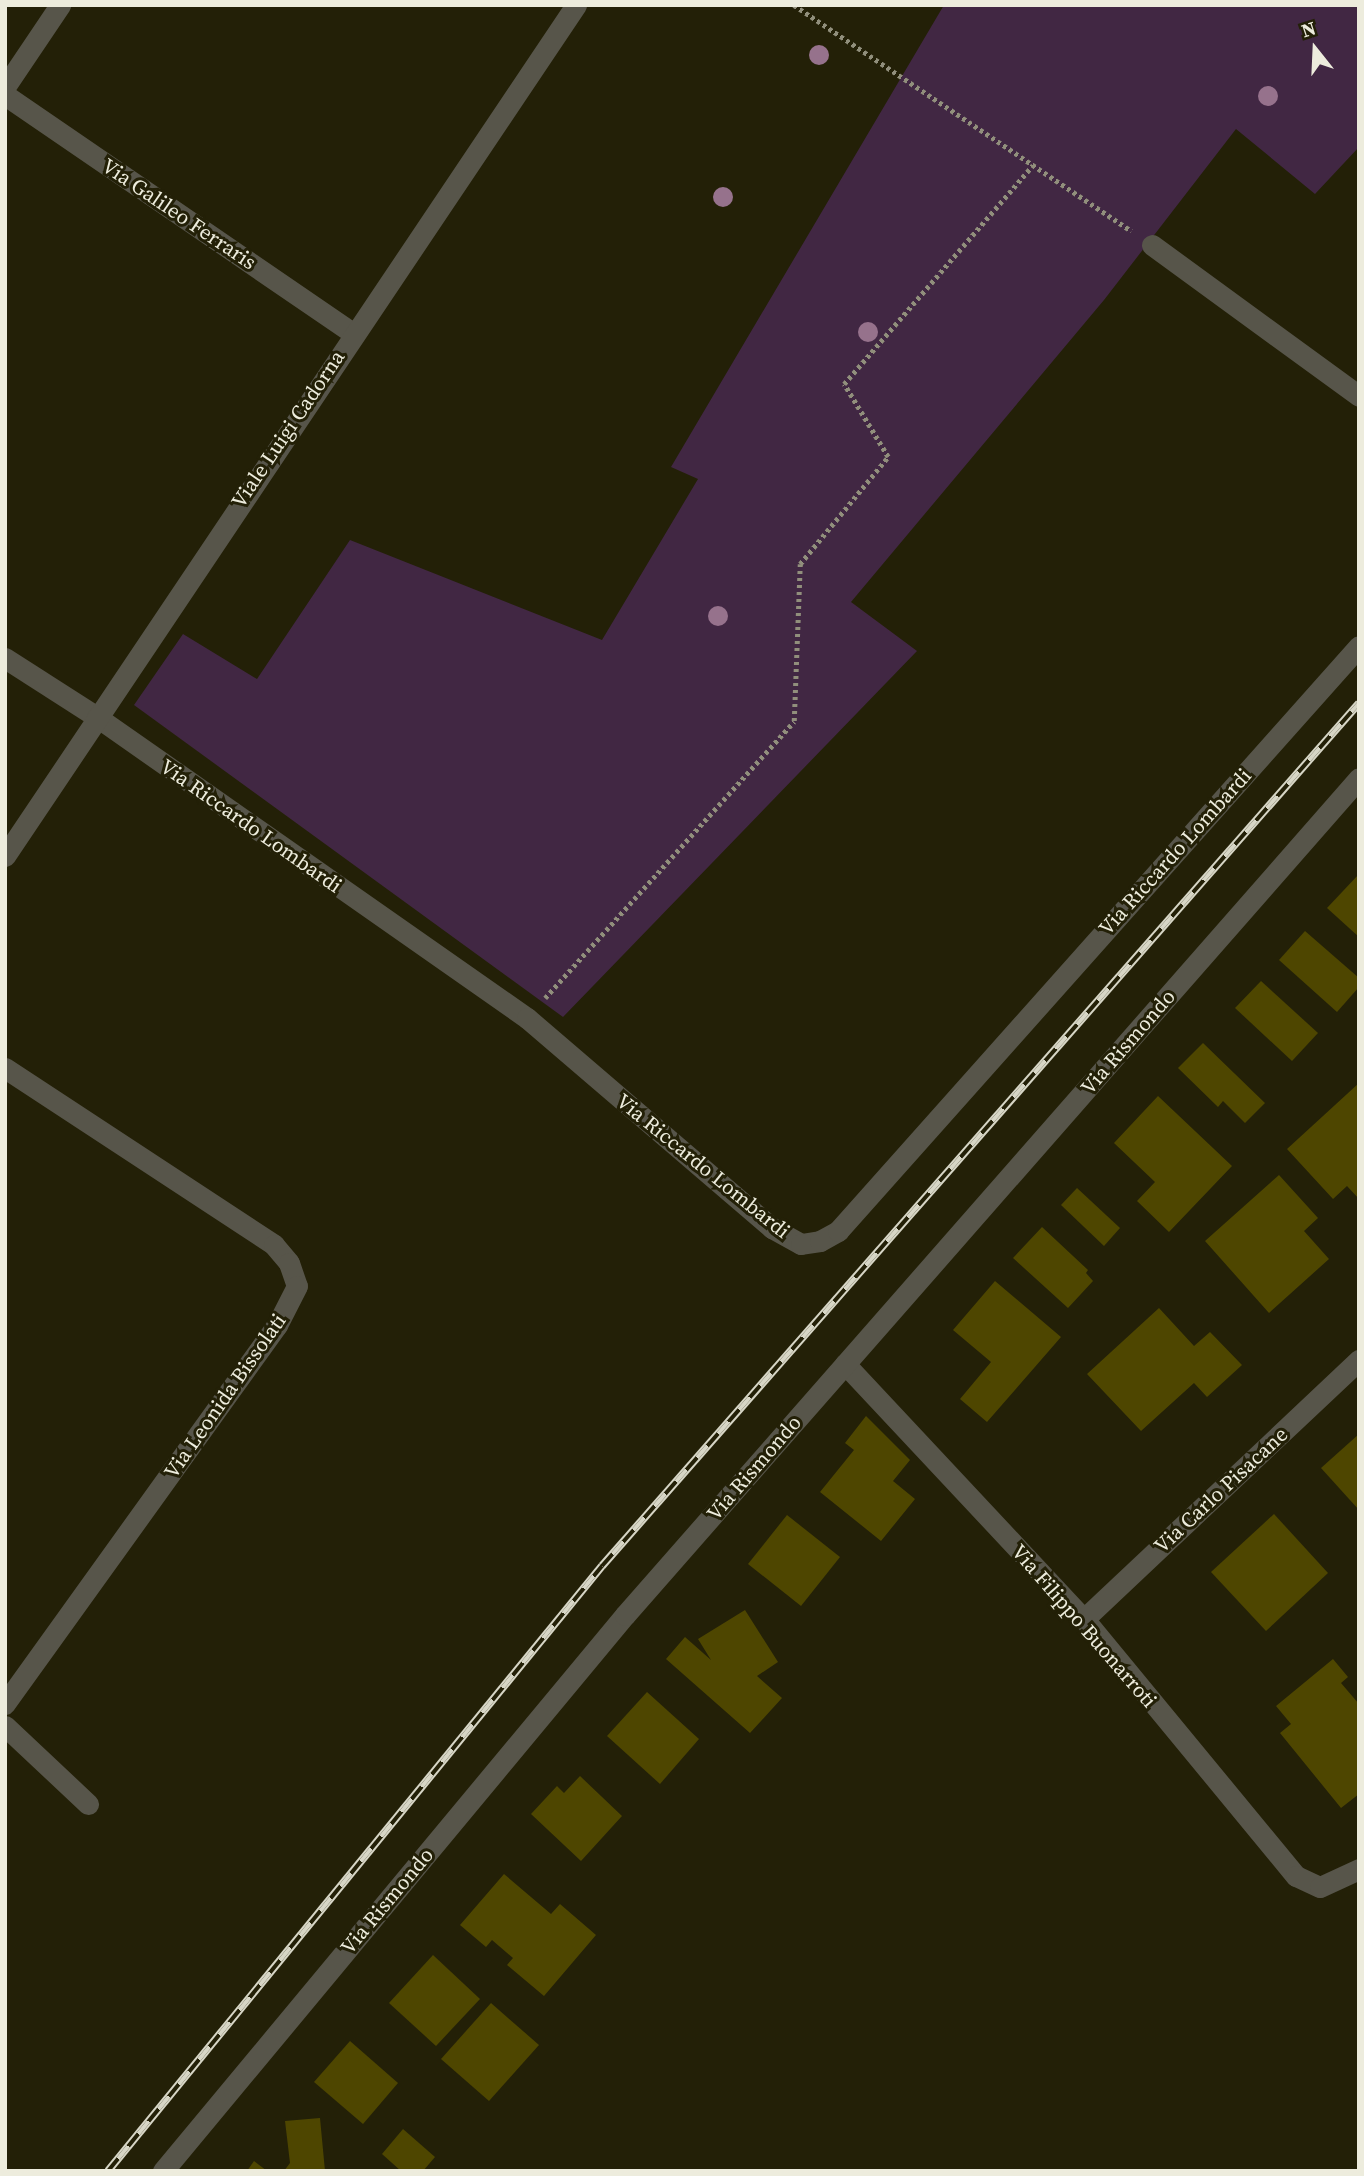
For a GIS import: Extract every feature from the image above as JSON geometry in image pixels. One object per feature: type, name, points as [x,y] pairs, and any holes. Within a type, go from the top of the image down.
[{"type":"street","points":[[5,87],[60,5]]},
{"type":"street","name":"Viale Luigi Cadorna","points":[[5,856],[353,333],[576,5]]},
{"type":"street","name":"Via Galileo Ferraris","points":[[5,95],[353,333]]},
{"type":"street","points":[[1152,245],[1359,396]]},
{"type":"street","name":"Via Riccardo Lombardi","points":[[5,658],[97,717],[527,1018],[772,1228],[800,1244],[820,1241],[838,1231],[1359,646]]},
{"type":"street","name":"Via Rismondo","points":[[163,2171],[625,1615],[1359,778]]},
{"type":"street","name":"Via Leonida Bissolati","points":[[5,1068],[274,1245],[289,1264],[297,1286],[277,1325],[8,1693]]},
{"type":"street","name":"Via Carlo Pisacane","points":[[1084,1619],[1359,1360]]},
{"type":"street","name":"Via Filippo Buonarroti","points":[[845,1364],[1084,1619],[1286,1866],[1320,1887],[1359,1869]]},
{"type":"street","points":[[5,1726],[88,1804]]},
{"type":"path","points":[[794,5],[1152,245]]},
{"type":"path","points":[[527,1018],[794,721],[800,564],[888,457],[844,384],[1033,165]]},
{"type":"shaded area","points":[[944,5],[1359,5],[1359,147],[1315,194],[1236,129],[1104,300],[851,602],[917,651],[563,1017],[134,705],[183,634],[257,679],[350,540],[602,640],[698,479],[671,467]]},
{"type":"building","points":[[1359,874],[1359,937],[1327,908]]},
{"type":"building","points":[[1305,931],[1359,978],[1359,987],[1337,1012],[1279,960]]},
{"type":"building","points":[[1261,981],[1318,1033],[1292,1061],[1235,1008]]},
{"type":"building","points":[[1203,1043],[1265,1103],[1245,1123],[1223,1101],[1218,1107],[1178,1068]]},
{"type":"building","points":[[1359,1083],[1359,1199],[1347,1186],[1333,1199],[1287,1149]]},
{"type":"building","points":[[1158,1096],[1232,1166],[1169,1232],[1137,1201],[1155,1182],[1114,1143]]},
{"type":"building","points":[[1279,1175],[1318,1218],[1304,1231],[1329,1259],[1269,1313],[1205,1241]]},
{"type":"building","points":[[1077,1188],[1120,1228],[1104,1246],[1061,1205]]},
{"type":"building","points":[[1042,1227],[1088,1270],[1086,1273],[1093,1281],[1068,1308],[1013,1258]]},
{"type":"building","points":[[995,1281],[1061,1337],[987,1422],[960,1399],[991,1362],[953,1330]]},
{"type":"building","points":[[1159,1308],[1194,1346],[1210,1332],[1242,1365],[1207,1397],[1194,1383],[1141,1431],[1087,1374]]},
{"type":"building","points":[[866,1416],[910,1460],[893,1481],[915,1499],[881,1541],[820,1492],[854,1450],[845,1443]]},
{"type":"building","points":[[1359,1434],[1359,1510],[1321,1468]]},
{"type":"building","points":[[1274,1514],[1328,1573],[1266,1631],[1211,1572]]},
{"type":"building","points":[[787,1515],[840,1557],[801,1606],[748,1564]]},
{"type":"building","points":[[745,1610],[778,1662],[757,1676],[782,1698],[750,1733],[666,1659],[685,1637],[711,1660],[698,1639]]},
{"type":"building","points":[[1333,1659],[1348,1677],[1341,1683],[1359,1704],[1359,1794],[1341,1808],[1280,1733],[1291,1724],[1276,1706]]},
{"type":"building","points":[[647,1692],[699,1739],[660,1784],[607,1736]]},
{"type":"building","points":[[580,1776],[622,1816],[581,1861],[531,1814],[557,1786],[564,1793]]},
{"type":"building","points":[[504,1874],[551,1914],[560,1904],[596,1935],[544,1996],[507,1965],[513,1958],[492,1940],[486,1947],[460,1925]]},
{"type":"building","points":[[433,1955],[480,1999],[436,2046],[389,2003]]},
{"type":"building","points":[[491,2003],[539,2045],[489,2101],[441,2059]]},
{"type":"building","points":[[350,2041],[398,2083],[363,2124],[314,2082]]},
{"type":"building","points":[[320,2118],[325,2171],[284,2171],[290,2163],[285,2121]]},
{"type":"building","points":[[403,2129],[435,2157],[423,2171],[401,2171],[382,2154]]},
{"type":"building","points":[[254,2161],[267,2171],[247,2171]]},
{"type":"railway","points":[[108,2171],[602,1566],[1359,703]]}]
